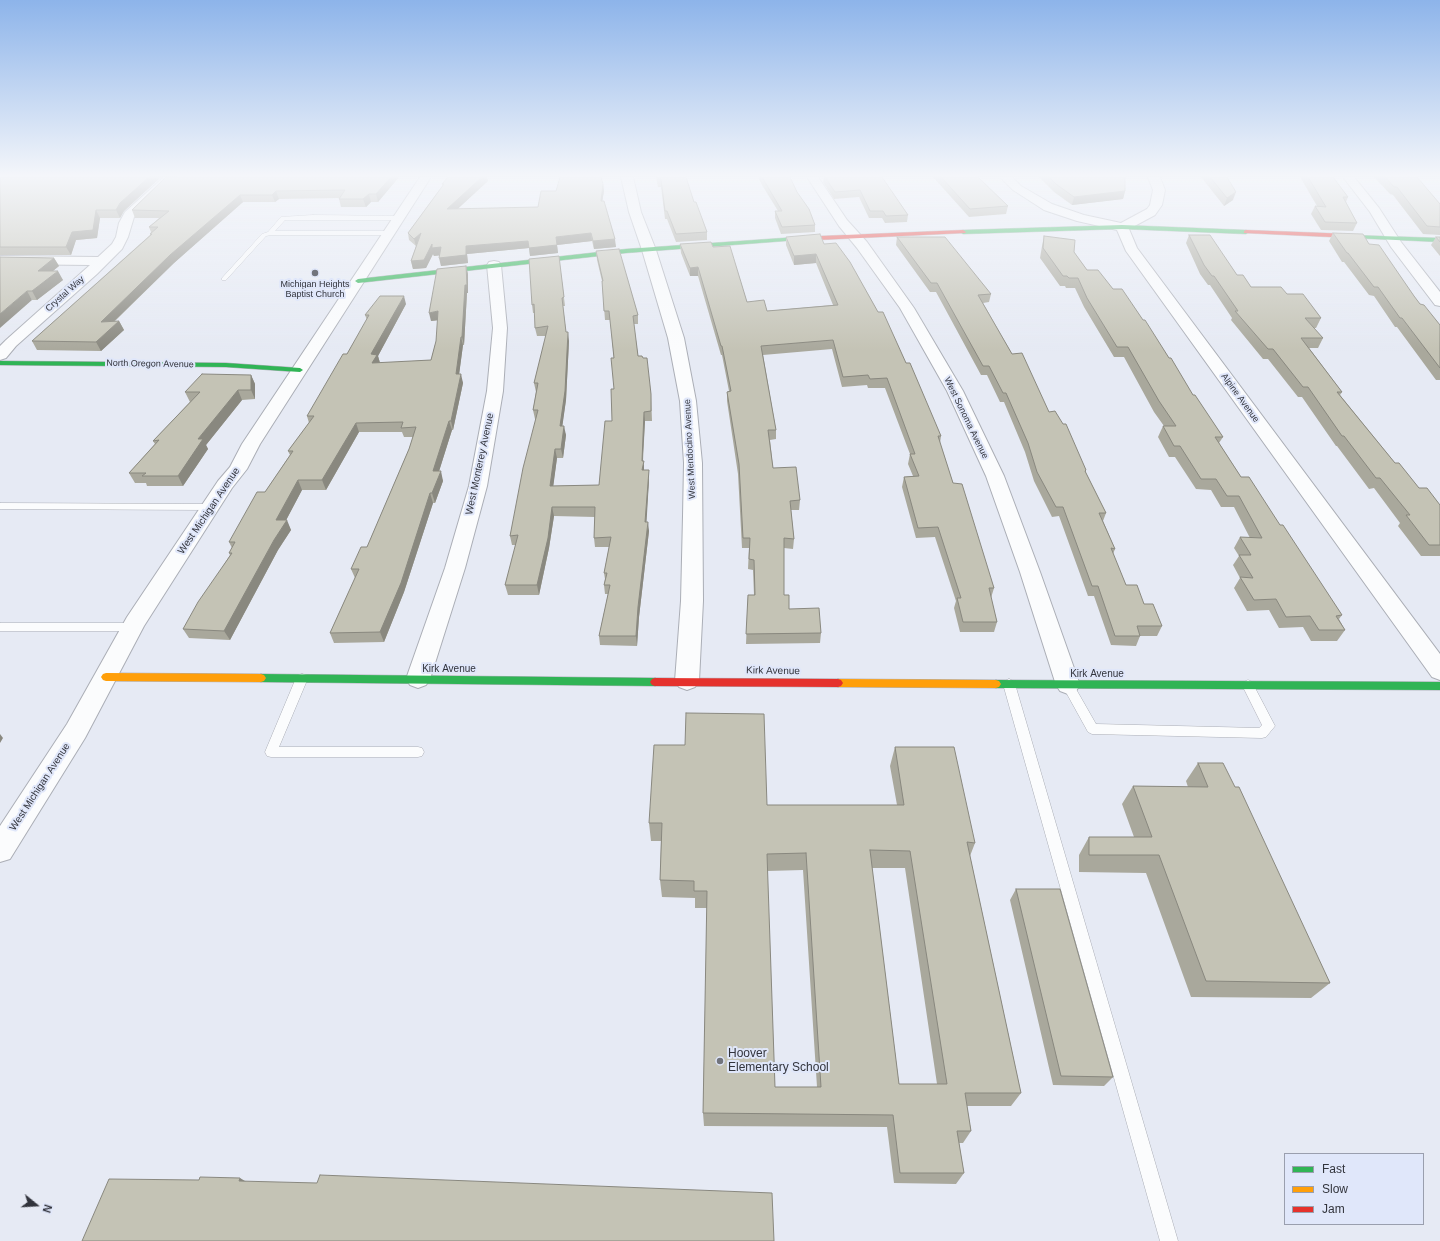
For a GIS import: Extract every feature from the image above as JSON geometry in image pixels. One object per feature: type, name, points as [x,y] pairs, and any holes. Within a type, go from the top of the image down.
[{"type":"street","name":"Crystal Way","points":[[0,355],[11,342],[102,261],[117,246],[122,235]]},
{"type":"street","name":"West Michigan Avenue","points":[[0,850],[76,731],[133,627],[211,507],[238,469],[251,444],[358,281],[386,235]]},
{"type":"street","name":"West Mendocino Avenue","points":[[643,235],[676,338],[688,401],[693,463],[692,601],[688,681]]},
{"type":"street","points":[[358,281],[494,265],[649,250],[854,235]]},
{"type":"street","name":"West Sonoma Avenue","points":[[854,235],[907,308],[955,391],[995,476],[1030,572],[1068,685]]},
{"type":"street","name":"Alpine Avenue","points":[[1125,235],[1131,248],[1440,671]]},
{"type":"street","points":[[1317,235],[1440,240]]},
{"type":"street","points":[[1391,235],[1440,302]]},
{"type":"street","points":[[0,260],[102,261]]},
{"type":"street","name":"West Monterey Avenue","points":[[418,679],[455,568],[478,486],[496,390],[500,328],[494,265]]},
{"type":"street","name":"North Oregon Avenue","points":[[0,364],[226,365],[300,370]]},
{"type":"street","name":"Kirk Avenue","points":[[106,676],[1068,685],[1440,686]]},
{"type":"lane","points":[[224,279],[264,235]]},
{"type":"lane","points":[[0,506],[211,507]]},
{"type":"lane","points":[[0,627],[133,627]]},
{"type":"lane","points":[[302,678],[271,752],[418,752]]},
{"type":"lane","points":[[1009,684],[1169,1241]]},
{"type":"lane","points":[[1068,685],[1092,729],[1262,733],[1269,726],[1248,685]]},
{"type":"building","points":[[0,235],[71,235],[66,247],[0,247]]},
{"type":"building","points":[[151,235],[193,235],[170,255],[101,322],[119,321],[96,342],[32,341]]},
{"type":"building","points":[[410,235],[419,235],[414,239]]},
{"type":"building","points":[[420,235],[574,235],[556,237],[557,245],[529,248],[528,241],[466,246],[466,255],[439,258],[441,247],[432,248],[432,244],[424,260],[411,261]]},
{"type":"building","points":[[591,235],[614,235],[615,239],[593,241]]},
{"type":"building","points":[[820,235],[824,244],[836,243],[850,262],[878,312],[883,312],[906,363],[910,363],[941,436],[938,436],[953,483],[962,484],[994,588],[989,588],[997,622],[963,622],[957,598],[961,598],[938,527],[918,528],[904,477],[919,476],[910,454],[915,454],[887,378],[870,379],[868,375],[843,377],[833,340],[761,346],[776,430],[768,430],[773,468],[796,467],[800,500],[790,501],[794,539],[784,538],[784,595],[789,595],[789,609],[819,608],[821,633],[746,634],[748,595],[755,595],[754,560],[749,559],[750,538],[743,538],[739,464],[727,392],[731,391],[722,346],[698,267],[690,268],[680,244],[711,242],[713,247],[730,246],[747,302],[764,300],[767,311],[838,305],[816,254],[794,256],[786,237]]},
{"type":"building","points":[[1189,235],[1210,235],[1237,275],[1243,275],[1251,287],[1281,287],[1287,294],[1303,294],[1321,318],[1305,318],[1323,338],[1301,338],[1342,392],[1337,392],[1395,463],[1399,463],[1419,488],[1427,488],[1440,505],[1440,545],[1429,545],[1406,515],[1410,515],[1380,478],[1376,478],[1344,436],[1342,436],[1308,387],[1303,387],[1273,349],[1268,349],[1235,311],[1238,311],[1214,276],[1212,276],[1204,265]]},
{"type":"building","points":[[1334,235],[1364,235],[1369,244],[1379,245],[1420,304],[1424,305],[1440,325],[1440,368],[1402,318],[1400,318],[1378,287],[1374,287]]},
{"type":"building","points":[[1044,236],[1075,240],[1074,252],[1087,270],[1098,270],[1113,289],[1122,289],[1143,320],[1145,320],[1169,358],[1171,358],[1193,395],[1195,395],[1223,437],[1215,437],[1241,477],[1249,477],[1280,525],[1283,525],[1342,615],[1336,616],[1345,630],[1319,630],[1310,616],[1286,617],[1276,599],[1254,600],[1240,577],[1253,578],[1239,555],[1251,555],[1240,537],[1262,538],[1239,496],[1227,496],[1216,479],[1201,479],[1180,446],[1174,446],[1163,426],[1176,426],[1159,401],[1128,347],[1117,347],[1087,298],[1078,278],[1063,276],[1043,248]]},
{"type":"building","points":[[897,237],[945,237],[991,294],[978,295],[1012,354],[1022,353],[1049,412],[1055,411],[1063,424],[1066,424],[1086,470],[1085,471],[1106,513],[1099,513],[1115,549],[1111,548],[1126,585],[1137,585],[1144,604],[1153,604],[1162,626],[1137,626],[1140,636],[1115,636],[1098,586],[1092,586],[1063,507],[1056,507],[1037,472],[1028,443],[1006,393],[1003,393],[989,366],[983,366],[937,283],[931,283]]},
{"type":"building","points":[[619,249],[638,315],[633,316],[638,356],[647,358],[651,394],[651,411],[644,412],[642,461],[644,461],[642,470],[649,470],[645,522],[648,522],[636,636],[599,636],[610,585],[604,585],[607,573],[604,573],[611,537],[594,538],[595,507],[552,507],[548,538],[537,585],[505,585],[518,535],[510,536],[523,468],[538,410],[533,410],[538,383],[534,383],[548,326],[535,328],[529,259],[559,256],[564,297],[562,298],[566,332],[568,332],[565,391],[560,426],[564,426],[561,449],[555,449],[550,486],[599,485],[605,421],[612,421],[611,389],[614,389],[611,358],[614,358],[609,311],[604,311],[603,281],[596,251]]},
{"type":"building","points":[[0,257],[54,258],[38,271],[58,271],[32,291],[27,291],[0,314]]},
{"type":"building","points":[[466,266],[467,285],[465,285],[462,337],[456,374],[461,374],[451,421],[449,421],[433,471],[441,471],[432,493],[430,493],[401,583],[380,632],[330,633],[359,569],[351,569],[361,547],[367,547],[409,449],[416,427],[401,428],[403,422],[356,423],[322,480],[298,480],[276,520],[287,520],[274,540],[224,631],[183,629],[198,602],[232,553],[229,553],[235,542],[229,542],[257,492],[265,492],[293,451],[288,451],[314,416],[307,416],[343,354],[347,354],[369,315],[365,315],[380,296],[404,296],[371,354],[377,355],[372,363],[431,360],[436,341],[438,311],[429,313],[437,269]]},
{"type":"building","points":[[202,374],[251,375],[251,390],[238,390],[198,439],[203,439],[178,476],[142,476],[146,473],[129,473],[159,440],[153,441],[200,392],[185,392]]},
{"type":"building","points":[[686,713],[764,714],[767,805],[904,805],[895,747],[954,747],[975,843],[967,842],[1021,1093],[965,1093],[971,1131],[957,1131],[964,1173],[900,1173],[893,1115],[703,1113],[707,891],[694,891],[694,881],[660,880],[662,823],[649,823],[654,745],[685,745]],"holes":[[[870,850],[910,851],[947,1084],[899,1084]],[[806,853],[821,1087],[775,1087],[767,854]]]},
{"type":"building","points":[[1198,763],[1223,763],[1235,787],[1239,787],[1330,983],[1206,981],[1159,855],[1089,855],[1089,837],[1152,837],[1133,786],[1208,787]]},
{"type":"building","points":[[1016,889],[1060,889],[1113,1077],[1061,1076]]},
{"type":"building","points":[[320,1175],[772,1193],[774,1241],[82,1241],[109,1179],[199,1180],[200,1177],[240,1178],[239,1181],[317,1183]]},
{"type":"traffic: fast","points":[[1352,236],[1440,240]]},
{"type":"traffic: fast","points":[[358,281],[626,251],[797,239]]},
{"type":"traffic: fast","points":[[0,363],[226,365],[300,370]]},
{"type":"traffic: fast","points":[[261,678],[655,682]]},
{"type":"traffic: fast","points":[[996,684],[1440,686]]},
{"type":"traffic: slow","points":[[106,677],[261,678]]},
{"type":"traffic: slow","points":[[838,683],[996,684]]},
{"type":"traffic: jam","points":[[797,239],[894,235]]},
{"type":"traffic: jam","points":[[1323,235],[1352,236]]},
{"type":"traffic: jam","points":[[655,682],[838,683]]},
{"type":"place","name":"Michigan Heights Baptist Church","points":[[315,273]]},
{"type":"place","name":"Hoover Elementary School","points":[[720,1061]]}]
